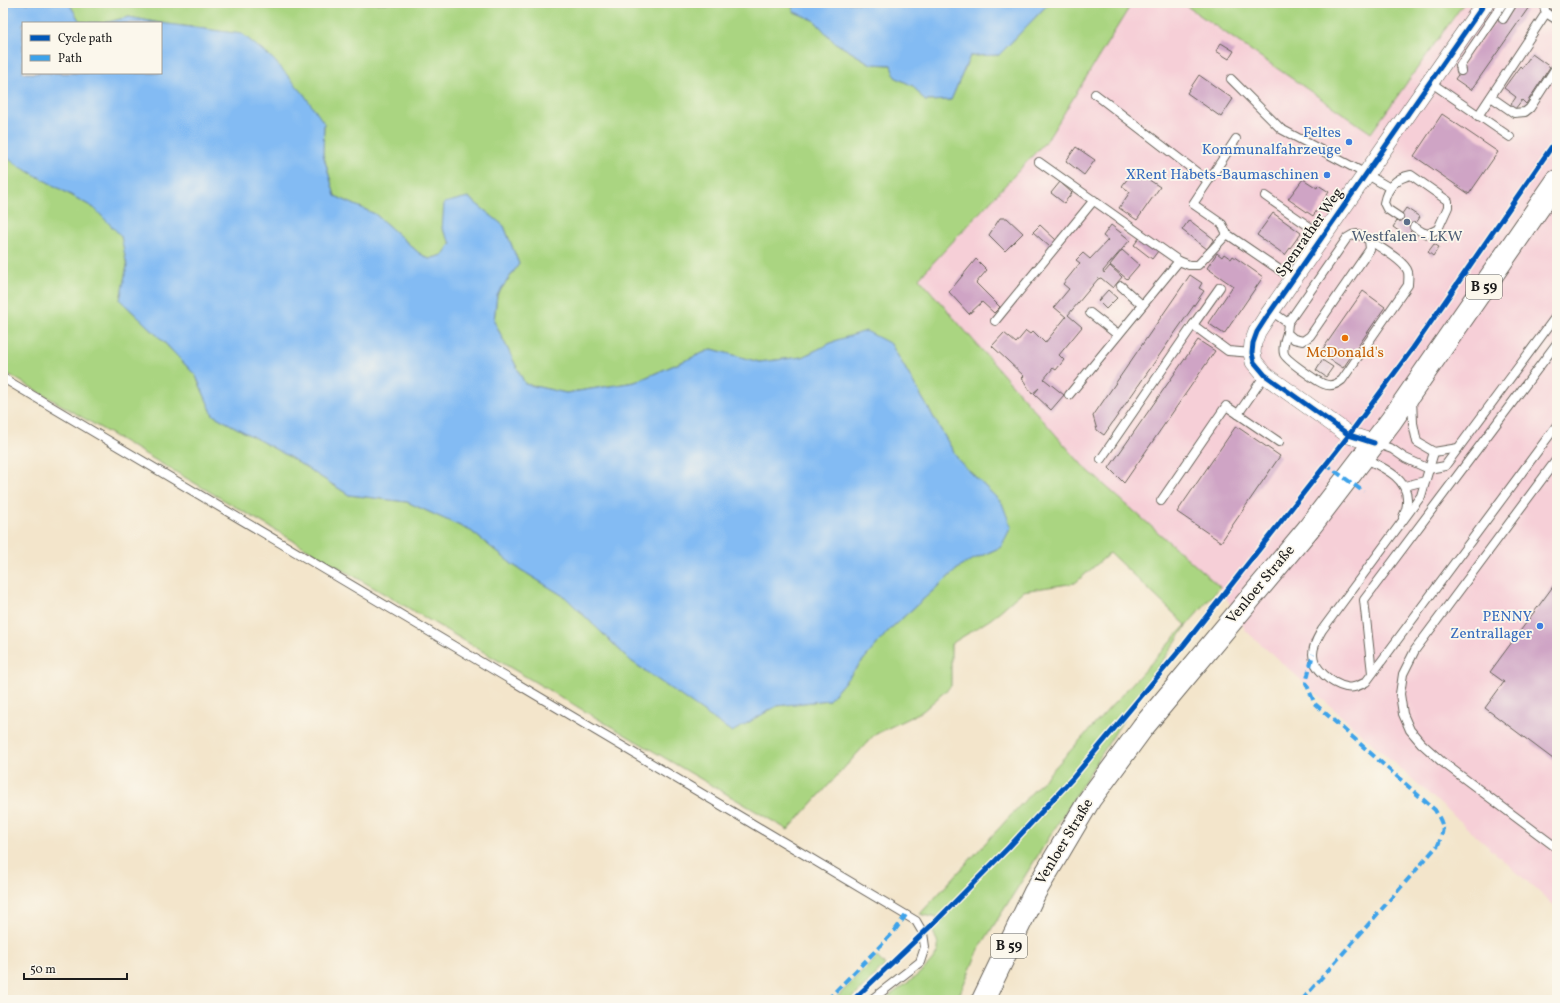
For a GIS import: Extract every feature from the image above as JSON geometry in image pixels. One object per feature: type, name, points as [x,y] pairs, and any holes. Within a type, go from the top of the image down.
[{"type":"main road","name":"Venloer Straße","points":[[983,1000],[1035,892],[1090,799],[1143,726],[1309,528],[1369,450],[1411,393],[1557,181]]},
{"type":"street","name":"Spenrather Weg","points":[[1252,353],[1253,343],[1257,332],[1485,3]]},
{"type":"street","points":[[1252,353],[1254,362],[1265,375],[1369,450]]},
{"type":"lane","points":[[1461,71],[1460,66],[1503,3]]},
{"type":"lane","points":[[1503,19],[1514,3]]},
{"type":"lane","points":[[1543,3],[1546,13],[1557,20]]},
{"type":"lane","points":[[1478,116],[1546,13]]},
{"type":"lane","points":[[1491,97],[1514,113],[1525,112],[1530,108],[1557,66]]},
{"type":"lane","points":[[1231,79],[1281,129],[1390,188]]},
{"type":"lane","points":[[1430,82],[1510,137]]},
{"type":"lane","points":[[1095,94],[1208,181]]},
{"type":"lane","points":[[1236,139],[1193,204],[1222,224],[1227,234],[1293,279]]},
{"type":"lane","points":[[1039,162],[1179,261],[1189,266],[1198,264],[1227,234]]},
{"type":"lane","points":[[1399,217],[1387,209],[1384,203],[1386,194],[1394,182],[1403,176],[1411,175],[1448,201],[1448,208],[1438,229],[1428,234],[1414,227]]},
{"type":"lane","points":[[1265,196],[1323,236]]},
{"type":"lane","points":[[994,321],[1094,200]]},
{"type":"lane","points":[[1358,234],[1369,240],[1404,264],[1408,271],[1408,285],[1342,380],[1336,384],[1324,384],[1290,361],[1284,355],[1283,347],[1288,323],[1347,238],[1358,234]]},
{"type":"lane","points":[[1287,333],[1294,339],[1303,341],[1310,336],[1370,249],[1369,240]]},
{"type":"lane","points":[[1068,395],[1179,261]]},
{"type":"lane","points":[[1121,286],[1142,305]]},
{"type":"lane","points":[[1102,459],[1220,287]]},
{"type":"lane","points":[[1271,311],[1288,323]]},
{"type":"lane","points":[[1090,313],[1118,335]]},
{"type":"lane","points":[[1369,450],[1392,449],[1405,458],[1429,469],[1445,466],[1557,315]]},
{"type":"lane","points":[[1193,325],[1228,350],[1252,353]]},
{"type":"lane","points":[[1372,673],[1364,600],[1557,342]]},
{"type":"lane","points":[[1238,414],[1265,375]]},
{"type":"lane","points":[[3,378],[916,921],[923,933],[926,947],[920,962],[871,1000]]},
{"type":"lane","points":[[1411,393],[1413,423],[1417,442],[1434,452],[1458,448]]},
{"type":"lane","points":[[1161,501],[1226,406],[1279,442]]},
{"type":"lane","points":[[1434,452],[1421,496],[1322,630],[1316,642],[1313,654],[1319,670],[1330,680],[1346,688],[1357,687],[1366,682],[1557,425]]},
{"type":"lane","points":[[1369,450],[1405,486],[1408,502],[1402,522]]},
{"type":"lane","points":[[1557,459],[1415,650],[1403,674],[1400,694],[1403,714],[1410,730],[1420,743],[1441,761],[1557,848]]},
{"type":"lane","points":[[1405,486],[1425,481]]},
{"type":"shaded area","points":[[1132,3],[1182,3],[1371,133],[1465,3],[1557,3],[1557,908],[1246,631],[1220,587],[1083,467],[919,278],[1048,139]]},
{"type":"green space","points":[[69,3],[791,3],[794,12],[814,20],[834,42],[871,64],[891,65],[895,77],[913,86],[925,101],[951,100],[970,56],[999,55],[1049,3],[1132,3],[1048,139],[919,278],[1083,466],[1220,587],[1187,625],[1130,709],[979,949],[957,1000],[883,1000],[923,971],[935,957],[938,947],[932,929],[941,919],[920,914],[1186,625],[1110,553],[1075,583],[1023,591],[991,619],[951,644],[951,686],[923,711],[874,735],[788,830],[3,371],[3,155],[19,166],[94,208],[122,236],[127,266],[120,300],[161,339],[196,376],[213,415],[288,456],[349,495],[407,502],[471,531],[513,565],[565,597],[631,661],[732,731],[777,706],[829,700],[890,629],[963,564],[1001,547],[1002,503],[959,461],[891,344],[837,340],[802,357],[759,362],[712,349],[635,382],[566,393],[525,384],[494,321],[497,295],[519,264],[504,226],[468,197],[442,229],[451,243],[443,255],[429,259],[419,253],[375,214],[335,196],[323,154],[324,123],[207,28],[170,25],[162,23],[162,22],[129,17],[108,22],[80,22]]},
{"type":"green space","points":[[1182,3],[1464,3],[1371,133]]},
{"type":"green space","points":[[877,957],[885,965],[851,1000],[834,1000]]},
{"type":"water","points":[[3,3],[69,3],[80,22],[22,22],[22,74],[162,74],[162,23],[242,34],[273,59],[303,93],[324,123],[323,154],[335,196],[375,214],[419,253],[429,259],[443,255],[451,243],[442,229],[444,203],[468,197],[504,226],[519,264],[497,295],[494,321],[525,384],[566,393],[635,382],[712,349],[759,362],[802,357],[837,340],[866,331],[891,344],[959,461],[1002,503],[1011,527],[1001,547],[963,564],[890,629],[829,700],[777,706],[732,732],[631,661],[565,597],[513,565],[471,531],[407,502],[349,495],[288,456],[213,415],[196,376],[161,339],[120,300],[127,266],[121,236],[94,208],[19,166],[3,155]]},
{"type":"water","points":[[791,3],[1049,3],[999,55],[970,56],[951,100],[925,101],[913,86],[895,77],[891,65],[871,64],[834,42],[814,20],[794,12]]},
{"type":"water","points":[[129,17],[155,22],[108,22]]},
{"type":"building","points":[[1518,3],[1524,3],[1529,7],[1471,90],[1455,79],[1499,17],[1505,21]]},
{"type":"building","points":[[1553,3],[1557,3],[1557,14],[1549,8]]},
{"type":"building","points":[[1221,43],[1234,51],[1229,59],[1216,51]]},
{"type":"building","points":[[1532,54],[1550,67],[1526,104],[1522,100],[1515,109],[1510,106],[1516,97],[1504,88],[1520,66],[1522,68]]},
{"type":"building","points":[[1199,75],[1233,99],[1221,117],[1187,93]]},
{"type":"building","points":[[1442,114],[1498,152],[1469,194],[1414,156]]},
{"type":"building","points":[[1076,147],[1095,160],[1084,175],[1066,161]]},
{"type":"building","points":[[1134,170],[1160,187],[1137,220],[1119,208],[1130,192],[1122,186]]},
{"type":"building","points":[[1303,179],[1317,188],[1318,185],[1329,192],[1313,216],[1288,199]]},
{"type":"building","points":[[1060,182],[1072,193],[1064,203],[1051,193]]},
{"type":"building","points":[[1406,208],[1420,217],[1407,237],[1393,227]]},
{"type":"building","points":[[1273,213],[1301,233],[1285,255],[1257,235]]},
{"type":"building","points":[[1000,218],[1007,218],[1023,233],[1005,251],[989,235]]},
{"type":"building","points":[[1189,220],[1214,239],[1207,249],[1182,230]]},
{"type":"building","points":[[1040,225],[1056,240],[1050,247],[1033,232]]},
{"type":"building","points":[[1111,225],[1130,240],[1103,271],[1104,273],[1110,266],[1122,277],[1113,288],[1101,278],[1098,279],[1068,315],[1082,327],[1059,355],[1064,360],[1056,370],[1053,368],[1044,379],[1064,395],[1051,410],[1034,394],[1039,388],[1032,394],[1022,378],[1024,376],[992,346],[1004,333],[1016,343],[1026,331],[1030,334],[1033,331],[1045,343],[1066,317],[1054,307],[1069,289],[1063,284],[1080,263],[1076,260],[1083,253],[1090,259],[1108,240],[1103,236]]},
{"type":"building","points":[[1140,237],[1158,251],[1152,259],[1134,245]]},
{"type":"building","points":[[1434,244],[1439,247],[1433,256],[1428,252]]},
{"type":"building","points":[[1122,250],[1139,265],[1127,279],[1110,265]]},
{"type":"building","points":[[1217,253],[1222,257],[1224,254],[1231,259],[1233,256],[1263,277],[1224,334],[1208,323],[1233,286],[1207,268]]},
{"type":"building","points":[[976,259],[987,270],[976,283],[1000,307],[994,313],[982,302],[969,314],[949,292]]},
{"type":"building","points":[[1190,275],[1202,283],[1199,288],[1204,291],[1104,435],[1097,430],[1093,416]]},
{"type":"building","points":[[1108,290],[1117,298],[1106,309],[1098,301]]},
{"type":"building","points":[[1363,291],[1385,307],[1343,368],[1320,353]]},
{"type":"building","points":[[1198,340],[1215,351],[1124,483],[1109,468]]},
{"type":"building","points":[[1322,360],[1333,367],[1326,377],[1316,370]]},
{"type":"building","points":[[1236,426],[1280,456],[1221,542],[1177,512]]},
{"type":"building","name":"PENNY Zentrallager","points":[[1557,581],[1557,762],[1485,708],[1504,682],[1490,672]]},
{"type":"marked path","points":[[1325,464],[1364,492]]},
{"type":"marked path","points":[[1302,1000],[1438,845],[1442,835],[1442,824],[1435,810],[1315,704],[1306,683],[1313,654]]},
{"type":"marked path","points":[[827,1000],[893,933],[906,915]]},
{"type":"cycle path","points":[[1374,443],[1349,435],[1265,375],[1254,362],[1252,353],[1253,343],[1257,332],[1266,318],[1485,3]]},
{"type":"cycle path","points":[[853,1000],[938,919],[1008,848],[1072,779],[1184,645],[1349,435],[1413,348],[1557,139]]},
{"type":"place","name":"Feltes Kommunalfahrzeuge","points":[[1349,142]]},
{"type":"place","name":"XRent Habets-Baumaschinen","points":[[1327,175]]},
{"type":"place","name":"Westfalen - LKW","points":[[1407,222]]},
{"type":"place","name":"McDonald's","points":[[1345,338]]},
{"type":"place","name":"PENNY Zentrallager","points":[[1540,626]]}]
